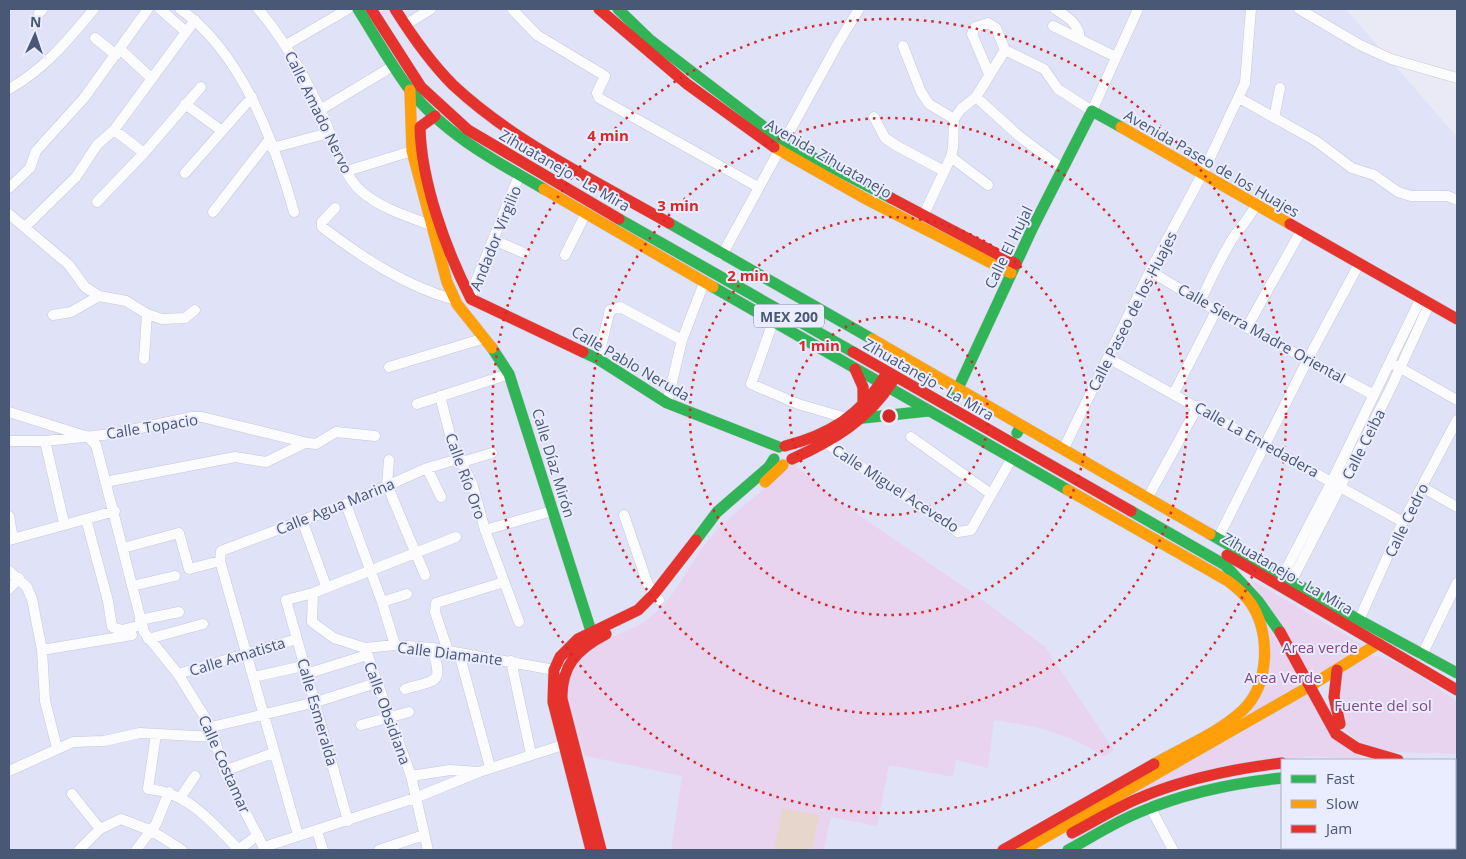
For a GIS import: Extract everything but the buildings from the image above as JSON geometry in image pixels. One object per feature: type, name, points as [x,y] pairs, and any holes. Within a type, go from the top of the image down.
[{"type":"main road","points":[[358,9],[410,90],[435,116],[482,154],[704,283],[1158,540],[1233,585],[1250,603],[1259,621],[1264,642],[1263,661],[1258,685],[1248,704],[1228,722],[1023,850]]},
{"type":"main road","name":"Zihuatanejo - La Mira","points":[[371,9],[421,87],[468,130],[891,375],[953,398],[1019,429],[1362,632],[1417,668],[1457,690]]},
{"type":"main road","name":"Zihuatanejo - La Mira","points":[[384,9],[414,61],[452,102],[541,163],[704,258],[898,361],[953,398],[1187,544],[1225,565],[1245,582],[1265,610],[1336,734],[1345,743],[1356,749],[1394,759]]},
{"type":"main road","points":[[395,9],[425,55],[447,81],[488,115],[898,361],[885,386],[863,412],[826,443],[769,467],[740,499],[720,515],[638,620],[594,640],[572,656],[558,670]]},
{"type":"main road","name":"Avenida Zihuatanejo","points":[[599,9],[717,108],[783,147],[924,214],[1014,268]]},
{"type":"main road","name":"Avenida Zihuatanejo","points":[[618,9],[649,39],[783,147],[826,177],[1014,268]]},
{"type":"main road","name":"Calle Díaz Mirón","points":[[410,90],[412,151],[444,271],[454,300],[485,338],[509,374],[591,631]]},
{"type":"main road","name":"Calle El Hujal","points":[[942,418],[1092,111]]},
{"type":"main road","name":"Avenida Paseo de los Huajes","points":[[1092,111],[1203,173],[1256,206],[1424,303],[1457,319]]},
{"type":"main road","points":[[435,116],[420,127],[421,154],[443,231],[463,286],[471,299]]},
{"type":"main road","points":[[702,266],[727,295]]},
{"type":"main road","name":"Calle Pablo Neruda","points":[[471,299],[598,359],[667,403],[782,447]]},
{"type":"main road","points":[[474,325],[479,310],[493,310]]},
{"type":"main road","points":[[855,369],[863,386],[863,412]]},
{"type":"main road","points":[[783,461],[774,452],[782,447],[812,437],[846,418],[863,412],[930,411]]},
{"type":"main road","points":[[1019,429],[1063,450],[1148,497],[1358,620],[1454,671]]},
{"type":"main road","points":[[782,447],[791,451],[783,461]]},
{"type":"main road","points":[[1158,540],[1187,544]]},
{"type":"main road","points":[[601,850],[569,743],[553,702],[558,670],[569,647],[591,631],[628,616],[656,597]]},
{"type":"main road","points":[[1347,613],[1362,632]]},
{"type":"main road","points":[[1003,850],[1220,738],[1337,670],[1379,643]]},
{"type":"main road","points":[[1417,668],[1454,671]]},
{"type":"main road","points":[[1337,670],[1332,689],[1334,710],[1341,728],[1356,749]]},
{"type":"main road","points":[[569,743],[591,850]]},
{"type":"main road","points":[[1043,850],[1143,796],[1196,778],[1243,767],[1281,763]]},
{"type":"main road","points":[[1061,839],[1069,850],[1123,819],[1150,807],[1239,784],[1281,778]]},
{"type":"street","points":[[9,89],[39,70],[54,56],[94,9]]},
{"type":"street","points":[[9,188],[30,168],[36,152],[84,98],[148,9]]},
{"type":"street","points":[[160,9],[186,32]]},
{"type":"street","points":[[180,9],[195,20],[226,56],[245,84],[282,171],[294,212]]},
{"type":"street","name":"Calle Amado Nervo","points":[[258,9],[286,45],[320,110],[347,171],[358,189],[370,199],[443,231]]},
{"type":"street","points":[[286,45],[348,9]]},
{"type":"street","points":[[405,24],[431,9]]},
{"type":"street","points":[[512,9],[537,35],[605,76],[597,96],[758,187]]},
{"type":"street","points":[[722,255],[758,187],[783,147],[837,45],[859,9]]},
{"type":"street","points":[[1055,9],[1067,16],[1079,28],[1080,39]]},
{"type":"street","points":[[1092,111],[1138,9]]},
{"type":"street","name":"Calle Paseo de los Huajes","points":[[1063,450],[1150,271],[1203,173],[1245,84],[1251,9]]},
{"type":"street","points":[[1299,9],[1360,45],[1391,59],[1457,78]]},
{"type":"street","points":[[25,227],[76,177],[97,145],[114,130],[195,20]]},
{"type":"street","points":[[924,214],[951,157],[954,119],[961,109],[976,97],[1005,50],[996,28],[993,24],[988,23],[975,27],[972,30],[989,74]]},
{"type":"street","points":[[1052,26],[1116,57]]},
{"type":"street","points":[[95,38],[118,52],[151,78]]},
{"type":"street","points":[[903,46],[920,92],[929,104],[954,119]]},
{"type":"street","name":"Avenida Paseo de los Huajes","points":[[1005,50],[1044,69],[1058,89],[1092,111]]},
{"type":"street","points":[[320,110],[393,66]]},
{"type":"street","points":[[97,202],[144,153],[201,87]]},
{"type":"street","points":[[1274,118],[1280,88]]},
{"type":"street","points":[[185,173],[252,97]]},
{"type":"street","points":[[976,97],[1019,136],[1063,169]]},
{"type":"street","points":[[1238,98],[1327,148],[1352,168],[1384,181],[1398,192],[1411,196],[1448,196],[1457,200]]},
{"type":"street","points":[[185,104],[222,131]]},
{"type":"street","points":[[874,118],[885,138],[944,170]]},
{"type":"street","points":[[114,130],[144,153]]},
{"type":"street","points":[[213,212],[270,144],[329,133]]},
{"type":"street","points":[[347,171],[412,151]]},
{"type":"street","points":[[951,157],[988,185]]},
{"type":"street","name":"Andador Virgilio","points":[[471,299],[474,286],[519,176]]},
{"type":"street","points":[[1201,300],[1232,240],[1248,220],[1256,206]]},
{"type":"street","points":[[335,208],[322,222],[322,227],[376,266],[440,296],[454,300]]},
{"type":"street","points":[[565,255],[586,213]]},
{"type":"street","points":[[10,215],[69,265],[85,287],[99,296],[126,301],[147,314],[162,319],[185,318],[194,310]]},
{"type":"street","points":[[1247,327],[1301,231]]},
{"type":"street","points":[[494,240],[524,254]]},
{"type":"street","points":[[1218,538],[1308,359],[1359,264]]},
{"type":"street","name":"Calle Sierra Madre Oriental","points":[[1150,271],[1201,300],[1216,311],[1374,395]]},
{"type":"street","points":[[667,403],[682,340],[704,283]]},
{"type":"street","points":[[53,315],[71,312],[99,296]]},
{"type":"street","name":"Calle Ceiba","points":[[1287,578],[1336,484],[1424,303]]},
{"type":"street","points":[[598,359],[610,310],[614,307],[620,307],[682,340]]},
{"type":"street","points":[[1174,393],[1216,311]]},
{"type":"street","points":[[144,359],[147,314]]},
{"type":"street","points":[[773,322],[751,384],[798,404],[846,418]]},
{"type":"street","points":[[389,367],[485,338]]},
{"type":"street","name":"Calle La Enredadera","points":[[1108,358],[1198,406],[1403,522]]},
{"type":"street","points":[[1395,365],[1457,400]]},
{"type":"street","name":"Calle Ceiba","points":[[1336,484],[1374,395],[1395,365]]},
{"type":"street","points":[[417,404],[509,374]]},
{"type":"street","name":"Calle Río Oro","points":[[440,396],[453,446],[474,489],[485,530],[519,622]]},
{"type":"street","points":[[1148,497],[1198,406]]},
{"type":"street","points":[[9,412],[88,437]]},
{"type":"street","name":"Calle Topacio","points":[[9,441],[45,441],[88,437],[112,434],[192,417],[202,417],[310,443]]},
{"type":"street","name":"Calle Cedro","points":[[1358,620],[1403,522],[1457,420]]},
{"type":"street","points":[[105,482],[235,457],[266,462],[336,432],[375,436]]},
{"type":"street","name":"Calle Costamar","points":[[88,437],[96,445],[105,482],[115,511],[144,629],[178,674],[212,732],[224,771],[264,849]]},
{"type":"street","points":[[911,437],[991,494],[1012,458]]},
{"type":"street","points":[[45,441],[64,523]]},
{"type":"street","name":"Calle Miguel Acevedo","points":[[826,443],[958,532],[971,530],[991,494]]},
{"type":"street","name":"Calle Agua Marina","points":[[220,561],[220,555],[224,548],[346,504],[428,468],[492,453]]},
{"type":"street","points":[[389,460],[387,486],[425,575]]},
{"type":"street","points":[[428,468],[441,497]]},
{"type":"street","points":[[1422,487],[1457,507]]},
{"type":"street","points":[[346,504],[382,602],[395,645]]},
{"type":"street","points":[[9,516],[11,539],[64,523],[115,511]]},
{"type":"street","points":[[485,530],[552,511]]},
{"type":"street","points":[[624,515],[632,533],[637,557],[656,597]]},
{"type":"street","points":[[86,519],[108,601],[114,634]]},
{"type":"street","points":[[302,520],[326,586]]},
{"type":"street","points":[[123,548],[179,533],[189,569],[220,561],[273,753],[298,835]]},
{"type":"street","points":[[313,593],[326,586],[456,537]]},
{"type":"street","points":[[9,571],[27,587],[32,599],[42,650],[45,701],[57,748]]},
{"type":"street","points":[[132,586],[174,576]]},
{"type":"street","points":[[9,588],[19,578]]},
{"type":"street","points":[[448,651],[434,608],[436,603],[504,582]]},
{"type":"street","points":[[1422,655],[1457,583]]},
{"type":"street","name":"Calle Esmeralda","points":[[313,593],[289,598],[286,603],[316,702],[348,821]]},
{"type":"street","name":"Calle Diamante","points":[[313,593],[312,622],[334,638],[366,652]]},
{"type":"street","points":[[382,602],[407,594]]},
{"type":"street","points":[[144,629],[179,612]]},
{"type":"street","points":[[42,650],[114,634],[122,630],[203,624]]},
{"type":"street","name":"Calle Amatista","points":[[178,674],[297,639]]},
{"type":"street","name":"Calle Diamante","points":[[253,677],[305,670],[395,645],[432,648],[558,670]]},
{"type":"street","points":[[405,689],[434,680],[438,676],[439,671],[432,648]]},
{"type":"street","name":"Calle Obsidiana","points":[[366,652],[411,776]]},
{"type":"street","points":[[459,653],[490,767]]},
{"type":"street","points":[[512,661],[531,754]]},
{"type":"street","points":[[9,771],[73,742],[104,741],[140,733],[212,732],[263,714],[316,702],[376,682]]},
{"type":"street","points":[[361,725],[409,712]]},
{"type":"street","points":[[156,734],[148,789],[169,792],[180,798],[202,813],[238,850],[258,835]]},
{"type":"street","points":[[264,849],[298,835],[317,831],[415,798],[490,767],[569,743]]},
{"type":"street","points":[[224,771],[273,753]]},
{"type":"street","points":[[428,850],[411,776],[450,770],[479,772]]},
{"type":"street","points":[[180,798],[195,776]]},
{"type":"street","points":[[136,850],[152,831],[169,792]]},
{"type":"street","points":[[72,794],[100,829]]},
{"type":"street","points":[[1150,807],[1173,850]]},
{"type":"street","points":[[79,850],[100,829],[121,818],[152,831],[182,850]]},
{"type":"street","points":[[317,831],[322,850]]},
{"type":"street","points":[[379,850],[424,835]]},
{"type":"shaded area","points":[[9,9],[1346,9],[1457,137],[1457,850],[9,850]]},
{"type":"shaded area","points":[[782,808],[819,815],[812,850],[774,850]]},
{"type":"green space","points":[[792,463],[831,496],[980,598],[1045,647],[1114,750],[1104,757],[1065,736],[994,720],[988,768],[956,760],[953,777],[889,765],[877,826],[831,817],[824,850],[671,850],[682,776],[585,756],[568,699],[568,676],[577,658],[585,651],[639,625],[658,611],[674,591],[702,548],[719,528]]},
{"type":"green space","name":"Area verde","points":[[1250,579],[1366,647],[1314,681]]},
{"type":"green space","name":"Area Verde","points":[[1268,627],[1305,683],[1236,724],[1266,680],[1271,657]]},
{"type":"green space","name":"Fuente del sol","points":[[1366,655],[1377,656],[1401,665],[1457,701],[1457,754],[1391,752],[1358,742],[1344,729],[1337,677]]},
{"type":"green space","points":[[1310,693],[1362,759],[1313,756],[1281,759],[1255,763],[1136,792]]},
{"type":"traffic: fast","points":[[358,9],[396,71],[424,106],[455,134],[472,146],[544,189]]},
{"type":"traffic: fast","points":[[618,9],[649,39],[785,143],[891,198]]},
{"type":"traffic: fast","points":[[954,397],[1033,227],[1092,111],[1121,127]]},
{"type":"traffic: fast","points":[[619,219],[853,352]]},
{"type":"traffic: fast","points":[[669,223],[872,339]]},
{"type":"traffic: fast","points":[[713,287],[1068,490]]},
{"type":"traffic: fast","points":[[492,348],[509,374],[591,631]]},
{"type":"traffic: fast","points":[[583,352],[598,359],[667,403],[779,447]]},
{"type":"traffic: fast","points":[[863,418],[928,411]]},
{"type":"traffic: fast","points":[[1017,433],[1021,426]]},
{"type":"traffic: fast","points":[[696,540],[717,512],[769,467],[774,459]]},
{"type":"traffic: fast","points":[[1131,511],[1225,565],[1258,601],[1280,632]]},
{"type":"traffic: fast","points":[[1210,534],[1359,620],[1457,673]]},
{"type":"traffic: fast","points":[[1068,850],[1131,816],[1174,799],[1227,786],[1281,778]]},
{"type":"traffic: slow","points":[[410,90],[412,151],[447,282],[457,304],[492,348]]},
{"type":"traffic: slow","points":[[1121,127],[1290,224]]},
{"type":"traffic: slow","points":[[774,147],[866,199],[1011,273]]},
{"type":"traffic: slow","points":[[544,189],[713,287]]},
{"type":"traffic: slow","points":[[872,339],[1210,534]]},
{"type":"traffic: slow","points":[[765,482],[783,465]]},
{"type":"traffic: slow","points":[[1068,490],[1228,581],[1250,602],[1262,628],[1264,642],[1263,672],[1252,699],[1243,710],[1223,726],[1154,764]]},
{"type":"traffic: slow","points":[[1023,850],[1310,686],[1379,643]]},
{"type":"traffic: jam","points":[[371,9],[421,87],[468,130],[619,219]]},
{"type":"traffic: jam","points":[[395,9],[437,67],[453,85],[477,106],[529,143],[669,223]]},
{"type":"traffic: jam","points":[[599,9],[687,84],[774,147]]},
{"type":"traffic: jam","points":[[435,116],[420,127],[425,170],[444,238],[471,299],[583,352]]},
{"type":"traffic: jam","points":[[891,198],[1016,264]]},
{"type":"traffic: jam","points":[[1290,224],[1457,319]]},
{"type":"traffic: jam","points":[[853,352],[1131,511]]},
{"type":"traffic: jam","points":[[855,369],[863,387],[863,407]]},
{"type":"traffic: jam","points":[[785,446],[816,436],[842,422],[865,402],[885,376]]},
{"type":"traffic: jam","points":[[792,459],[821,445],[848,428],[872,408],[892,382]]},
{"type":"traffic: jam","points":[[591,850],[553,702],[554,670],[560,657],[578,639],[638,610],[654,594],[696,540]]},
{"type":"traffic: jam","points":[[1227,555],[1457,690]]},
{"type":"traffic: jam","points":[[1280,632],[1336,734],[1357,748],[1395,759]]},
{"type":"traffic: jam","points":[[601,850],[562,699],[562,687],[568,668],[579,652],[606,634]]},
{"type":"traffic: jam","points":[[1337,670],[1334,697],[1340,724]]},
{"type":"traffic: jam","points":[[1072,833],[1112,811],[1154,792],[1190,780],[1245,768],[1281,763]]},
{"type":"traffic: jam","points":[[1003,850],[1154,764]]}]
